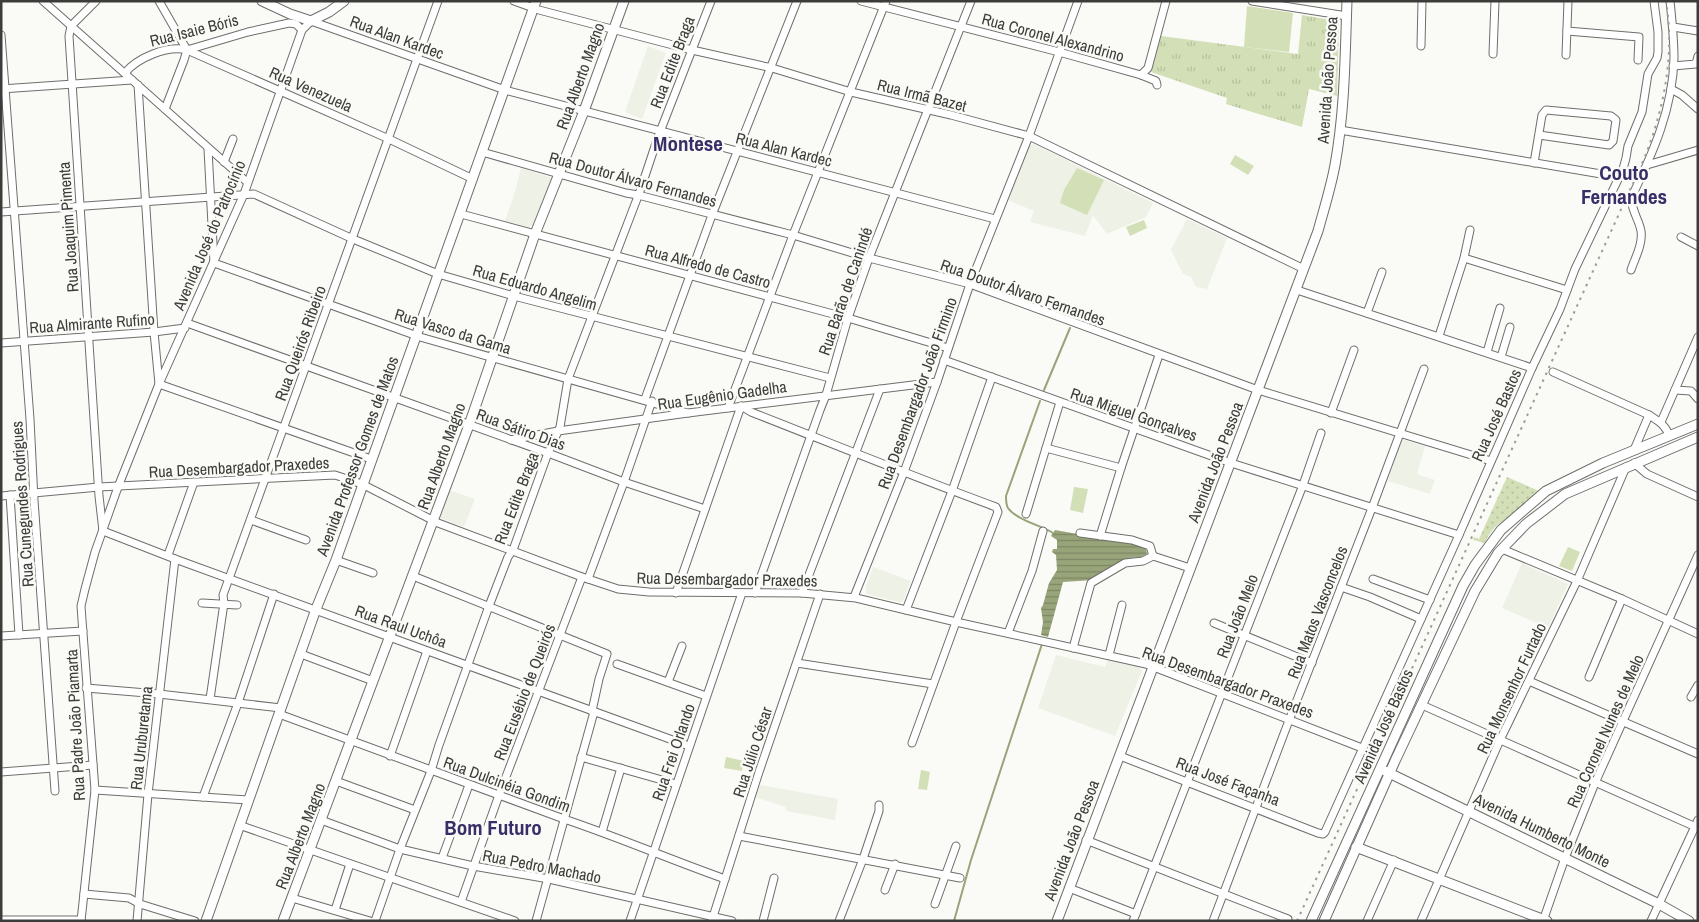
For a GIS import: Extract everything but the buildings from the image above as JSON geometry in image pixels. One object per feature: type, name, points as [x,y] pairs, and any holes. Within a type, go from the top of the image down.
[{"type":"main road","points":[[262,1],[290,18],[311,21],[340,3]]},
{"type":"main road","name":"Rua Alberto Magno","points":[[284,921],[469,425],[535,234],[560,174],[624,1]]},
{"type":"main road","name":"Avenida João Pessoa","points":[[1057,921],[1086,840],[1120,756],[1318,231],[1334,170],[1340,130],[1346,66],[1347,1]]},
{"type":"main road","name":"Avenida Professor Gomes de Matos","points":[[206,921],[316,609],[336,560],[535,5]]},
{"type":"main road","name":"Avenida José Bastos","points":[[1312,920],[1425,668],[1464,586],[1500,530],[1546,492],[1568,479],[1698,424]]},
{"type":"main road","points":[[1656,454],[1667,446],[1669,436]]},
{"type":"main road","name":"Avenida José Bastos","points":[[1324,921],[1390,773],[1476,591],[1502,549],[1526,524],[1550,504],[1582,486],[1698,437]]},
{"type":"main road","points":[[1425,668],[1437,673]]},
{"type":"main road","name":"Avenida Humberto Monte","points":[[1380,768],[1659,904],[1689,921]]},
{"type":"main road","points":[[1356,847],[1394,860],[1544,920]]},
{"type":"street","points":[[43,1],[165,109],[208,150],[247,182]]},
{"type":"street","points":[[71,26],[96,1]]},
{"type":"street","points":[[159,1],[187,50],[165,109]]},
{"type":"street","name":"Rua Queirós Ribeiro","points":[[210,699],[224,603],[223,595],[438,1]]},
{"type":"street","name":"Rua Irmã Bazet","points":[[514,1],[535,5],[613,29],[692,50],[772,68],[851,92],[1029,136],[1304,269]]},
{"type":"street","name":"Rua Edite Braga","points":[[374,921],[431,771],[467,664],[558,431],[568,379],[638,195],[660,131],[711,1]]},
{"type":"street","name":"Rua Eusébio de Queirós","points":[[461,902],[560,634],[624,482],[646,419],[648,400],[668,337],[712,215],[797,1]]},
{"type":"street","name":"Rua Coronel Alexandrino","points":[[861,1],[886,4],[961,27],[1142,75],[1148,68],[1166,1]]},
{"type":"street","name":"Rua Barão de Canindé","points":[[755,593],[810,435],[826,395],[848,318],[869,258],[971,1]]},
{"type":"street","name":"Rua Desembargador João Firmino","points":[[854,598],[904,472],[970,284],[1029,136],[1078,1]]},
{"type":"street","points":[[1252,1],[1347,16]]},
{"type":"street","points":[[1420,46],[1422,1]]},
{"type":"street","points":[[1493,54],[1495,1]]},
{"type":"street","points":[[1566,55],[1568,1]]},
{"type":"street","name":"Rua José Bastos","points":[[1325,832],[1576,269],[1619,177],[1628,146],[1642,112],[1648,74],[1657,58],[1658,32],[1654,1]]},
{"type":"street","points":[[1631,270],[1641,244],[1642,233],[1632,206],[1632,196],[1658,138],[1671,90],[1674,66],[1670,1]]},
{"type":"street","points":[[728,408],[793,235],[886,4]]},
{"type":"street","points":[[290,18],[302,30]]},
{"type":"street","name":"Rua Isaie Bóris","points":[[125,73],[145,57],[178,48],[187,50],[290,18]]},
{"type":"street","name":"Rua Alan Kardec","points":[[311,21],[505,90],[995,219]]},
{"type":"street","name":"Avenida José do Patrocínio","points":[[118,487],[159,384],[244,194],[302,30],[311,21]]},
{"type":"street","name":"Rua Joaquim Pimenta","points":[[71,26],[69,36],[99,487]]},
{"type":"street","points":[[1673,27],[1698,31]]},
{"type":"street","points":[[1567,31],[1639,37],[1638,60]]},
{"type":"street","name":"Rua Cunegundes Rodrigues","points":[[1,35],[3,89],[30,419],[55,791]]},
{"type":"street","name":"Rua Venezuela","points":[[187,50],[389,139],[473,179]]},
{"type":"street","points":[[1674,66],[1697,60]]},
{"type":"street","points":[[1142,75],[1156,81],[1157,85]]},
{"type":"street","points":[[3,89],[135,82]]},
{"type":"street","points":[[135,82],[159,384],[371,460]]},
{"type":"street","points":[[1671,90],[1682,95],[1698,110]]},
{"type":"street","points":[[1534,163],[1542,115],[1544,112],[1550,110],[1612,116],[1616,120],[1613,141],[1609,145],[1539,135]]},
{"type":"street","points":[[1340,130],[1534,163],[1558,169],[1619,177]]},
{"type":"street","points":[[224,162],[233,139]]},
{"type":"street","points":[[208,150],[214,263]]},
{"type":"street","points":[[1647,165],[1698,150]]},
{"type":"street","name":"Rua Doutor Álvaro Fernandes","points":[[482,152],[626,193],[793,235],[869,258],[970,284],[1258,390],[1491,461]]},
{"type":"street","points":[[1,212],[244,194]]},
{"type":"street","name":"Rua Eduardo Angelim","points":[[244,194],[254,194],[352,239],[438,274],[592,317],[830,378]]},
{"type":"street","name":"Rua Alfredo de Castro","points":[[461,214],[848,318],[948,348]]},
{"type":"street","points":[[1439,336],[1464,258],[1470,230]]},
{"type":"street","points":[[1681,237],[1698,246]]},
{"type":"street","points":[[1464,258],[1567,290]]},
{"type":"street","name":"Rua Vasco da Gama","points":[[214,263],[416,336],[648,400],[688,413]]},
{"type":"street","points":[[1368,313],[1382,272]]},
{"type":"street","points":[[1297,290],[1532,368]]},
{"type":"street","points":[[1487,352],[1500,308]]},
{"type":"street","name":"Rua Almirante Rufino","points":[[1,343],[154,332],[186,326]]},
{"type":"street","name":"Rua Sátiro Dias","points":[[186,326],[306,366],[393,399],[705,510]]},
{"type":"street","points":[[1501,357],[1510,327]]},
{"type":"street","points":[[1661,422],[1698,337]]},
{"type":"street","points":[[1331,413],[1354,350]]},
{"type":"street","points":[[1100,536],[1159,354]]},
{"type":"street","name":"Rua Miguel Gonçalves","points":[[944,360],[1231,463],[1459,535]]},
{"type":"street","name":"Rua Matos Vasconcelos","points":[[1213,921],[1424,369]]},
{"type":"street","points":[[1552,372],[1649,415],[1667,428],[1669,436]]},
{"type":"street","points":[[906,610],[952,491],[992,377]]},
{"type":"street","name":"Rua Eugênio Gadelha","points":[[510,440],[558,431],[688,413],[937,382]]},
{"type":"street","points":[[802,593],[880,389]]},
{"type":"street","points":[[1675,390],[1692,391],[1698,399]]},
{"type":"street","points":[[1026,514],[1060,402]]},
{"type":"street","points":[[676,593],[741,406],[751,412],[996,507],[998,512],[912,743]]},
{"type":"street","points":[[1634,450],[1649,415]]},
{"type":"street","name":"Rua João Melo","points":[[1134,918],[1303,485],[1321,433]]},
{"type":"street","points":[[1046,448],[1121,468]]},
{"type":"street","points":[[1630,465],[1697,495]]},
{"type":"street","name":"Rua Monsenhor Furtado","points":[[1421,921],[1500,740],[1577,581],[1630,465]]},
{"type":"street","name":"Rua Desembargador Praxedes","points":[[1,496],[99,487],[335,475],[362,484],[433,520],[585,578],[629,591],[802,593],[854,598],[1109,655],[1153,667],[1362,748]]},
{"type":"street","points":[[168,555],[194,482]]},
{"type":"street","name":"Rua Padre João Piamarta","points":[[99,487],[103,531]]},
{"type":"street","name":"Rua Padre João Piamarta","points":[[81,921],[95,790],[81,606],[95,552],[118,487]]},
{"type":"street","points":[[10,495],[19,635]]},
{"type":"street","points":[[251,520],[306,540]]},
{"type":"street","name":"Rua Raul Uchôa","points":[[103,531],[689,746]]},
{"type":"street","points":[[1008,632],[1032,571],[1043,531]]},
{"type":"street","points":[[1080,533],[1132,540],[1150,546],[1153,556]]},
{"type":"street","points":[[1502,549],[1698,634]]},
{"type":"street","name":"Rua Coronel Nunes de Melo","points":[[1544,920],[1565,858],[1595,783],[1698,555]]},
{"type":"street","points":[[1074,648],[1091,583],[1120,565],[1143,561],[1153,556],[1190,568]]},
{"type":"street","name":"Rua Uruburetama","points":[[137,921],[140,904],[148,794],[175,559]]},
{"type":"street","points":[[336,560],[373,573]]},
{"type":"street","points":[[413,576],[607,654],[536,921]]},
{"type":"street","points":[[1373,579],[1430,600]]},
{"type":"street","points":[[1341,588],[1370,597],[1421,619]]},
{"type":"street","name":"Rua Frei Orlando","points":[[630,921],[742,593]]},
{"type":"street","points":[[203,797],[238,702],[274,594]]},
{"type":"street","name":"Rua Júlio César","points":[[713,919],[820,594]]},
{"type":"street","points":[[1589,677],[1622,600]]},
{"type":"street","points":[[202,603],[237,605]]},
{"type":"street","points":[[1109,655],[1122,605]]},
{"type":"street","points":[[1214,623],[1312,662]]},
{"type":"street","points":[[1,636],[83,631]]},
{"type":"street","points":[[668,682],[682,646]]},
{"type":"street","points":[[390,756],[427,651]]},
{"type":"street","points":[[301,654],[373,681]]},
{"type":"street","points":[[797,663],[933,684]]},
{"type":"street","points":[[617,664],[706,696]]},
{"type":"street","points":[[1529,681],[1698,754]]},
{"type":"street","points":[[1691,697],[1698,685]]},
{"type":"street","name":"Rua Dulcinéia Gondim","points":[[86,688],[238,702],[280,711],[390,756],[602,832],[652,853],[725,879]]},
{"type":"street","points":[[1422,704],[1595,783],[1697,825],[1651,921]]},
{"type":"street","name":"Rua José Façanha","points":[[1120,756],[1318,833],[1325,832]]},
{"type":"street","points":[[581,757],[676,784]]},
{"type":"street","points":[[1,772],[93,765]]},
{"type":"street","points":[[602,832],[621,768]]},
{"type":"street","points":[[336,781],[415,810]]},
{"type":"street","points":[[442,858],[469,785]]},
{"type":"street","points":[[95,790],[248,800]]},
{"type":"street","points":[[839,921],[863,859],[879,805]]},
{"type":"street","name":"Rua Pedro Machado","points":[[321,820],[400,849],[473,866],[548,879],[713,919],[732,921]]},
{"type":"street","points":[[239,825],[515,921]]},
{"type":"street","points":[[739,836],[895,864],[960,878]]},
{"type":"street","points":[[1086,840],[1288,920]]},
{"type":"street","points":[[935,904],[956,846]]},
{"type":"street","points":[[1368,921],[1394,860]]},
{"type":"street","points":[[335,910],[350,864]]},
{"type":"street","points":[[885,890],[895,864]]},
{"type":"street","points":[[763,921],[774,878]]},
{"type":"street","points":[[1068,888],[1134,918]]},
{"type":"street","points":[[84,894],[129,898],[140,904],[195,921]]},
{"type":"street","points":[[292,898],[370,921]]},
{"type":"street","points":[[1,920],[81,921]]},
{"type":"shaded area","points":[[648,46],[666,53],[642,119],[625,112]]},
{"type":"shaded area","points":[[1034,144],[1153,203],[1146,217],[1107,234],[1093,215],[1085,236],[1030,222],[1034,211],[1008,200],[1029,146]]},
{"type":"shaded area","points":[[521,168],[552,178],[533,225],[529,227],[505,221]]},
{"type":"shaded area","points":[[1187,219],[1227,238],[1207,289],[1196,287],[1191,277],[1183,274],[1171,250]]},
{"type":"shaded area","points":[[1401,439],[1425,446],[1417,474],[1435,480],[1430,494],[1388,481]]},
{"type":"shaded area","points":[[449,490],[475,499],[464,527],[440,518]]},
{"type":"shaded area","points":[[1055,530],[1134,544],[1146,549],[1147,554],[1141,557],[1129,558],[1093,580],[1063,582],[1048,637],[1041,635],[1043,622],[1041,608],[1049,583],[1057,570],[1056,555],[1052,552],[1053,549],[1057,549],[1057,540],[1051,536]]},
{"type":"shaded area","points":[[1522,563],[1568,584],[1548,628],[1502,608]]},
{"type":"shaded area","points":[[873,567],[911,581],[903,601],[899,602],[866,594],[866,587]]},
{"type":"shaded area","points":[[1056,655],[1105,667],[1108,659],[1139,667],[1142,671],[1115,736],[1038,708]]},
{"type":"shaded area","points":[[760,785],[838,799],[835,820],[786,811],[786,807],[755,797]]},
{"type":"green space","points":[[1247,6],[1293,13],[1289,52],[1244,47]]},
{"type":"green space","points":[[1302,15],[1337,21],[1339,23],[1337,96],[1309,89],[1302,127],[1226,104],[1227,98],[1151,72],[1161,36],[1298,54]]},
{"type":"green space","points":[[1235,155],[1254,166],[1248,175],[1230,164]]},
{"type":"green space","points":[[1077,168],[1104,180],[1087,215],[1060,203],[1064,190]]},
{"type":"green space","points":[[1144,220],[1147,228],[1130,236],[1126,227]]},
{"type":"green space","points":[[1507,477],[1539,491],[1506,520],[1496,526],[1485,543],[1473,540],[1474,537],[1479,539]]},
{"type":"green space","points":[[1074,487],[1088,489],[1083,513],[1070,510]]},
{"type":"green space","points":[[1568,547],[1580,552],[1572,571],[1559,566]]},
{"type":"green space","points":[[726,757],[744,761],[742,771],[724,768]]},
{"type":"green space","points":[[921,770],[930,772],[927,790],[918,789]]},
{"type":"waterway","points":[[1044,390],[1070,328]]},
{"type":"waterway","points":[[1040,401],[1006,496],[1006,502],[1008,508],[1016,516],[1053,533]]},
{"type":"waterway","points":[[954,921],[971,860],[1042,644]]},
{"type":"railway","points":[[1297,921],[1644,159],[1657,121],[1666,81],[1669,41],[1666,1]]},
{"type":"district","name":"Montese","points":[[688,144]]},
{"type":"district","name":"Couto Fernandes","points":[[1624,185]]},
{"type":"district","name":"Bom Futuro","points":[[493,828]]}]
